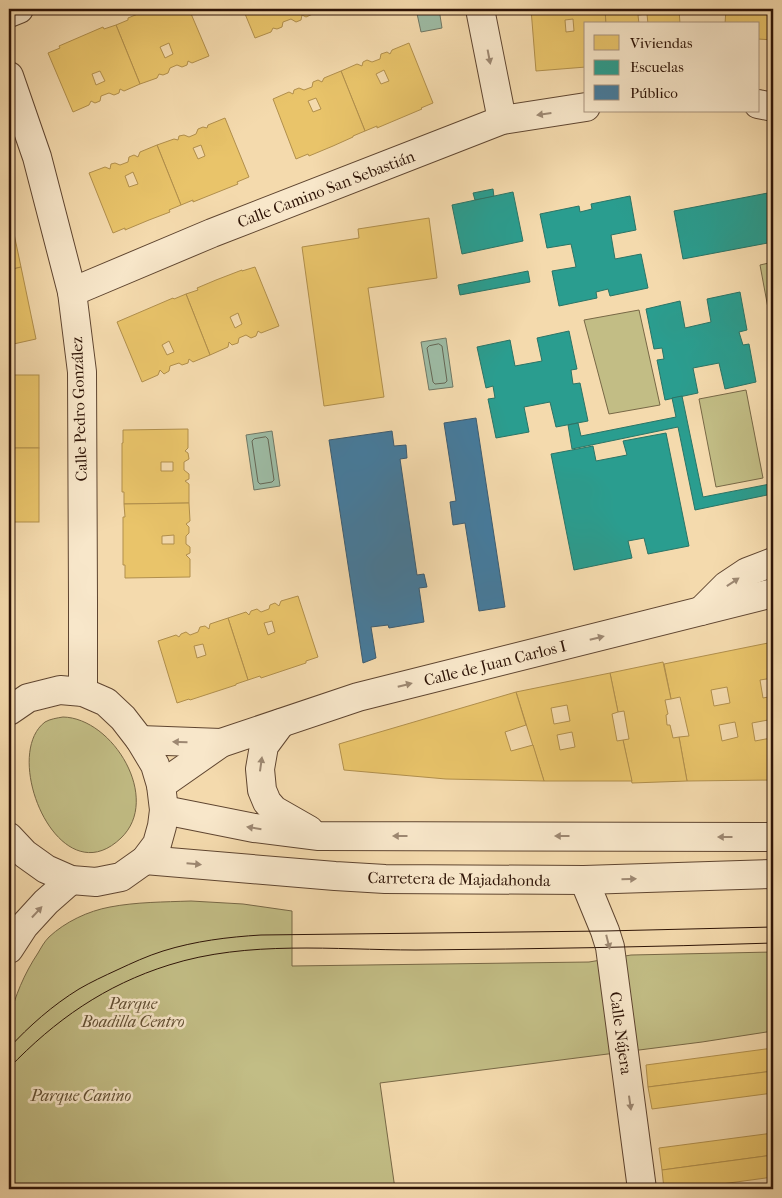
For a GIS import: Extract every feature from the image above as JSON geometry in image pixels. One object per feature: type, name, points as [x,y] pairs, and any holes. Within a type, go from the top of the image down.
[{"type":"street","points":[[9,13],[19,9]]},
{"type":"street","points":[[480,9],[502,120]]},
{"type":"street","name":"Calle Pedro González","points":[[9,76],[37,157],[72,292],[82,372],[83,692]]},
{"type":"street","points":[[760,104],[773,107]]},
{"type":"street","name":"Calle Camino San Sebastián","points":[[72,292],[220,230],[502,120],[584,107]]},
{"type":"street","points":[[700,612],[726,586],[747,572],[773,562]]},
{"type":"street","name":"Calle de Juan Carlos I","points":[[140,740],[220,743],[358,697],[773,593]]},
{"type":"street","points":[[9,837],[25,854],[46,869],[71,880],[96,882],[121,876],[145,860],[157,844],[162,826],[162,798],[155,765],[140,740],[123,718],[106,702],[83,692],[60,690],[15,701]]},
{"type":"street","points":[[281,724],[264,746],[260,769],[262,790],[267,802],[274,810],[319,836]]},
{"type":"street","name":"Calle de Juan Carlos I","points":[[162,798],[220,743]]},
{"type":"street","points":[[162,798],[254,828],[319,836],[773,837]]},
{"type":"street","name":"Carretera de Majadahonda","points":[[145,860],[377,878],[584,880],[773,874]]},
{"type":"street","points":[[9,949],[24,926],[46,902],[71,880]]},
{"type":"street","name":"Calle Nájera","points":[[584,880],[610,947],[642,1189]]},
{"type":"green space","points":[[773,262],[773,335],[760,265]]},
{"type":"green space","points":[[639,310],[660,405],[609,414],[584,320]]},
{"type":"green space","points":[[746,390],[763,478],[716,487],[699,399]]},
{"type":"green space","points":[[63,717],[82,721],[99,731],[114,745],[126,763],[134,783],[136,803],[132,822],[121,838],[98,852],[77,850],[58,837],[43,815],[33,789],[29,763],[33,739],[45,722]]},
{"type":"green space","name":"Parque Boadilla Centro","points":[[191,901],[243,904],[292,911],[292,966],[589,962],[631,955],[773,952],[773,1031],[702,1042],[380,1083],[395,1189],[9,1189],[9,1020],[20,985],[43,945],[49,937],[62,927],[93,911],[130,904]]},
{"type":"water","points":[[416,9],[439,9],[442,28],[421,32]]},
{"type":"water","points":[[446,338],[453,387],[429,390],[421,342]]},
{"type":"water","points":[[272,431],[280,486],[254,490],[246,435]]},
{"type":"building: Viviendas","points":[[150,9],[189,9],[209,56],[192,63],[188,61],[187,65],[182,67],[177,65],[170,68],[168,73],[159,74],[157,78],[140,84],[116,25],[128,20],[128,18]],"holes":[[[169,43],[173,54],[165,58],[160,47]]]},
{"type":"building: Viviendas","points":[[243,9],[277,9],[279,12],[286,9],[322,10],[306,17],[302,15],[301,20],[296,22],[291,19],[283,22],[282,27],[273,28],[271,32],[255,38]]},
{"type":"building: Viviendas","points":[[531,9],[605,9],[606,22],[584,22],[584,67],[536,71]],"holes":[[[573,19],[574,31],[566,32],[565,20]]]},
{"type":"building: Viviendas","points":[[605,9],[679,9],[680,22],[648,22],[647,14],[638,15],[639,22],[606,22]]},
{"type":"building: Viviendas","points":[[726,9],[773,9],[773,40],[760,39],[760,22],[725,22]]},
{"type":"building: Viviendas","points":[[116,25],[140,84],[124,91],[120,89],[119,93],[114,95],[109,93],[101,96],[100,101],[95,103],[91,101],[89,105],[73,112],[48,53],[60,48],[59,46],[103,27],[104,29]],"holes":[[[100,71],[105,81],[96,85],[92,74]]]},
{"type":"building: Viviendas","points":[[409,43],[433,103],[377,128],[377,126],[365,131],[341,71],[357,64],[362,66],[363,62],[367,60],[372,62],[380,59],[381,54],[387,52],[390,54],[392,50]],"holes":[[[384,70],[389,81],[381,84],[376,74]]]},
{"type":"building: Viviendas","points":[[341,71],[365,131],[309,156],[308,154],[296,159],[273,99],[289,92],[293,94],[294,90],[299,88],[304,90],[312,87],[313,82],[318,80],[322,82],[324,78]],"holes":[[[316,98],[321,109],[313,112],[308,101]]]},
{"type":"building: Viviendas","points":[[225,118],[249,177],[237,182],[238,184],[181,205],[157,145],[174,139],[178,140],[179,136],[189,137],[196,134],[198,129],[207,128],[208,125]],"holes":[[[201,145],[205,156],[198,159],[193,148]]]},
{"type":"building: Viviendas","points":[[157,145],[181,205],[169,210],[170,212],[113,233],[89,173],[105,167],[110,169],[111,164],[120,165],[128,162],[129,157],[134,155],[138,157],[140,152]],"holes":[[[133,172],[138,184],[129,187],[125,176]]]},
{"type":"building: Viviendas","points":[[9,210],[21,267],[9,270]]},
{"type":"building: Viviendas","points":[[429,218],[437,278],[368,288],[384,397],[324,406],[302,247],[359,238],[358,229]]},
{"type":"building: Viviendas","points":[[21,267],[36,339],[9,345],[9,270]]},
{"type":"building: Viviendas","points":[[255,267],[279,326],[261,333],[258,331],[256,336],[251,338],[246,335],[239,338],[238,343],[232,345],[229,342],[228,347],[210,355],[186,294],[216,280]],"holes":[[[238,313],[242,324],[235,328],[230,317]]]},
{"type":"building: Viviendas","points":[[186,294],[210,355],[193,362],[189,359],[188,363],[170,366],[169,371],[164,374],[160,370],[158,375],[142,382],[117,322]],"holes":[[[169,341],[174,352],[167,355],[162,345]]]},
{"type":"building: Viviendas","points":[[9,375],[39,375],[39,448],[9,448]]},
{"type":"building: Viviendas","points":[[188,429],[188,448],[185,451],[188,453],[189,459],[184,462],[184,470],[189,474],[189,479],[185,481],[189,484],[189,503],[124,504],[124,492],[122,492],[123,430]],"holes":[[[161,462],[173,462],[173,471],[161,471]]]},
{"type":"building: Viviendas","points":[[9,448],[39,448],[39,522],[9,522]]},
{"type":"building: Viviendas","points":[[189,503],[190,521],[186,524],[189,527],[189,533],[186,536],[186,544],[190,547],[190,553],[186,555],[190,559],[190,577],[125,578],[125,565],[123,565],[124,504]],"holes":[[[174,535],[174,544],[162,544],[162,536]]]},
{"type":"building: Viviendas","points":[[298,596],[318,657],[261,678],[260,676],[248,680],[228,618],[246,612],[249,615],[251,611],[257,609],[261,612],[269,609],[270,605],[275,603],[279,606],[281,601]],"holes":[[[272,621],[275,632],[268,635],[264,623]]]},
{"type":"building: Viviendas","points":[[228,618],[248,680],[177,703],[158,641],[176,635],[179,637],[186,632],[190,635],[198,632],[200,627],[205,626],[209,629],[210,624]],"holes":[[[203,644],[206,655],[197,658],[194,646]]]},
{"type":"building: Viviendas","points":[[773,642],[773,678],[760,680],[763,698],[773,696],[773,780],[687,781],[679,737],[689,736],[680,697],[671,699],[664,664]],"holes":[[[727,687],[730,703],[714,706],[711,690]],[[768,720],[771,738],[755,741],[752,723]],[[735,722],[738,737],[722,741],[719,725]]]},
{"type":"building: Viviendas","points":[[663,662],[671,699],[665,700],[668,714],[666,715],[667,725],[670,725],[673,738],[679,737],[687,781],[632,783],[623,740],[629,739],[624,711],[618,712],[610,673]]},
{"type":"building: Viviendas","points":[[610,673],[618,712],[612,714],[617,741],[623,740],[632,781],[544,781],[516,692]],"holes":[[[567,705],[570,721],[554,724],[551,708]],[[572,732],[575,747],[560,750],[557,735]]]},
{"type":"building: Viviendas","points":[[516,692],[526,725],[505,732],[511,751],[533,745],[544,781],[446,779],[344,770],[339,744]]},
{"type":"building: Viviendas","points":[[773,1048],[773,1071],[648,1087],[646,1065]]},
{"type":"building: Viviendas","points":[[773,1071],[773,1093],[652,1109],[648,1087]]},
{"type":"building: Viviendas","points":[[773,1133],[773,1155],[662,1170],[659,1148]]},
{"type":"building: Viviendas","points":[[773,1155],[773,1177],[685,1189],[664,1189],[662,1170]]},
{"type":"building: Viviendas","points":[[606,1187],[606,1189],[588,1189]]},
{"type":"building: Escuelas","points":[[493,189],[494,197],[475,200],[473,193]]},
{"type":"building: Escuelas","points":[[513,192],[523,241],[462,254],[452,205]]},
{"type":"building: Escuelas","points":[[773,192],[773,242],[683,259],[674,211]]},
{"type":"building: Escuelas","points":[[630,196],[636,230],[611,235],[615,259],[641,254],[648,288],[610,296],[608,289],[596,292],[597,298],[559,306],[552,271],[576,267],[571,244],[547,248],[540,214],[579,206],[580,212],[592,209],[591,204]]},
{"type":"building: Escuelas","points":[[528,271],[530,282],[460,295],[458,285]]},
{"type":"building: Escuelas","points":[[740,292],[747,330],[739,332],[743,345],[749,344],[756,382],[725,389],[719,363],[693,368],[698,393],[665,400],[657,360],[664,359],[662,348],[654,349],[646,309],[680,301],[685,328],[711,322],[707,299]]},
{"type":"building: Escuelas","points":[[569,331],[577,369],[571,370],[573,384],[580,383],[588,421],[556,427],[550,402],[524,407],[529,432],[496,438],[488,399],[495,398],[493,386],[486,388],[477,347],[510,340],[515,366],[542,361],[537,338]]},
{"type":"building: Escuelas","points":[[682,396],[703,497],[770,484],[772,494],[695,510],[678,427],[572,449],[568,425],[578,423],[581,436],[676,417],[672,398]]},
{"type":"building: Escuelas","points":[[666,433],[689,546],[648,554],[644,538],[628,541],[632,558],[574,570],[551,454],[593,446],[596,461],[627,455],[623,441]]},
{"type":"building: Público","points":[[476,418],[505,607],[479,611],[465,523],[453,525],[450,502],[456,501],[444,423]]},
{"type":"building: Público","points":[[392,431],[394,446],[406,445],[407,458],[400,459],[417,575],[424,574],[427,587],[419,588],[424,622],[389,628],[388,625],[371,627],[376,658],[363,663],[329,440]]},
{"type":"tram line","points":[[9,1048],[51,1009],[69,995],[88,984],[157,953],[212,940],[261,935],[773,927]]},
{"type":"tram line","points":[[9,1068],[44,1034],[102,994],[146,973],[169,965],[229,952],[291,948],[461,950],[773,943]]},
{"type":"park label","name":"Parque Canino","points":[[81,1095]]}]
